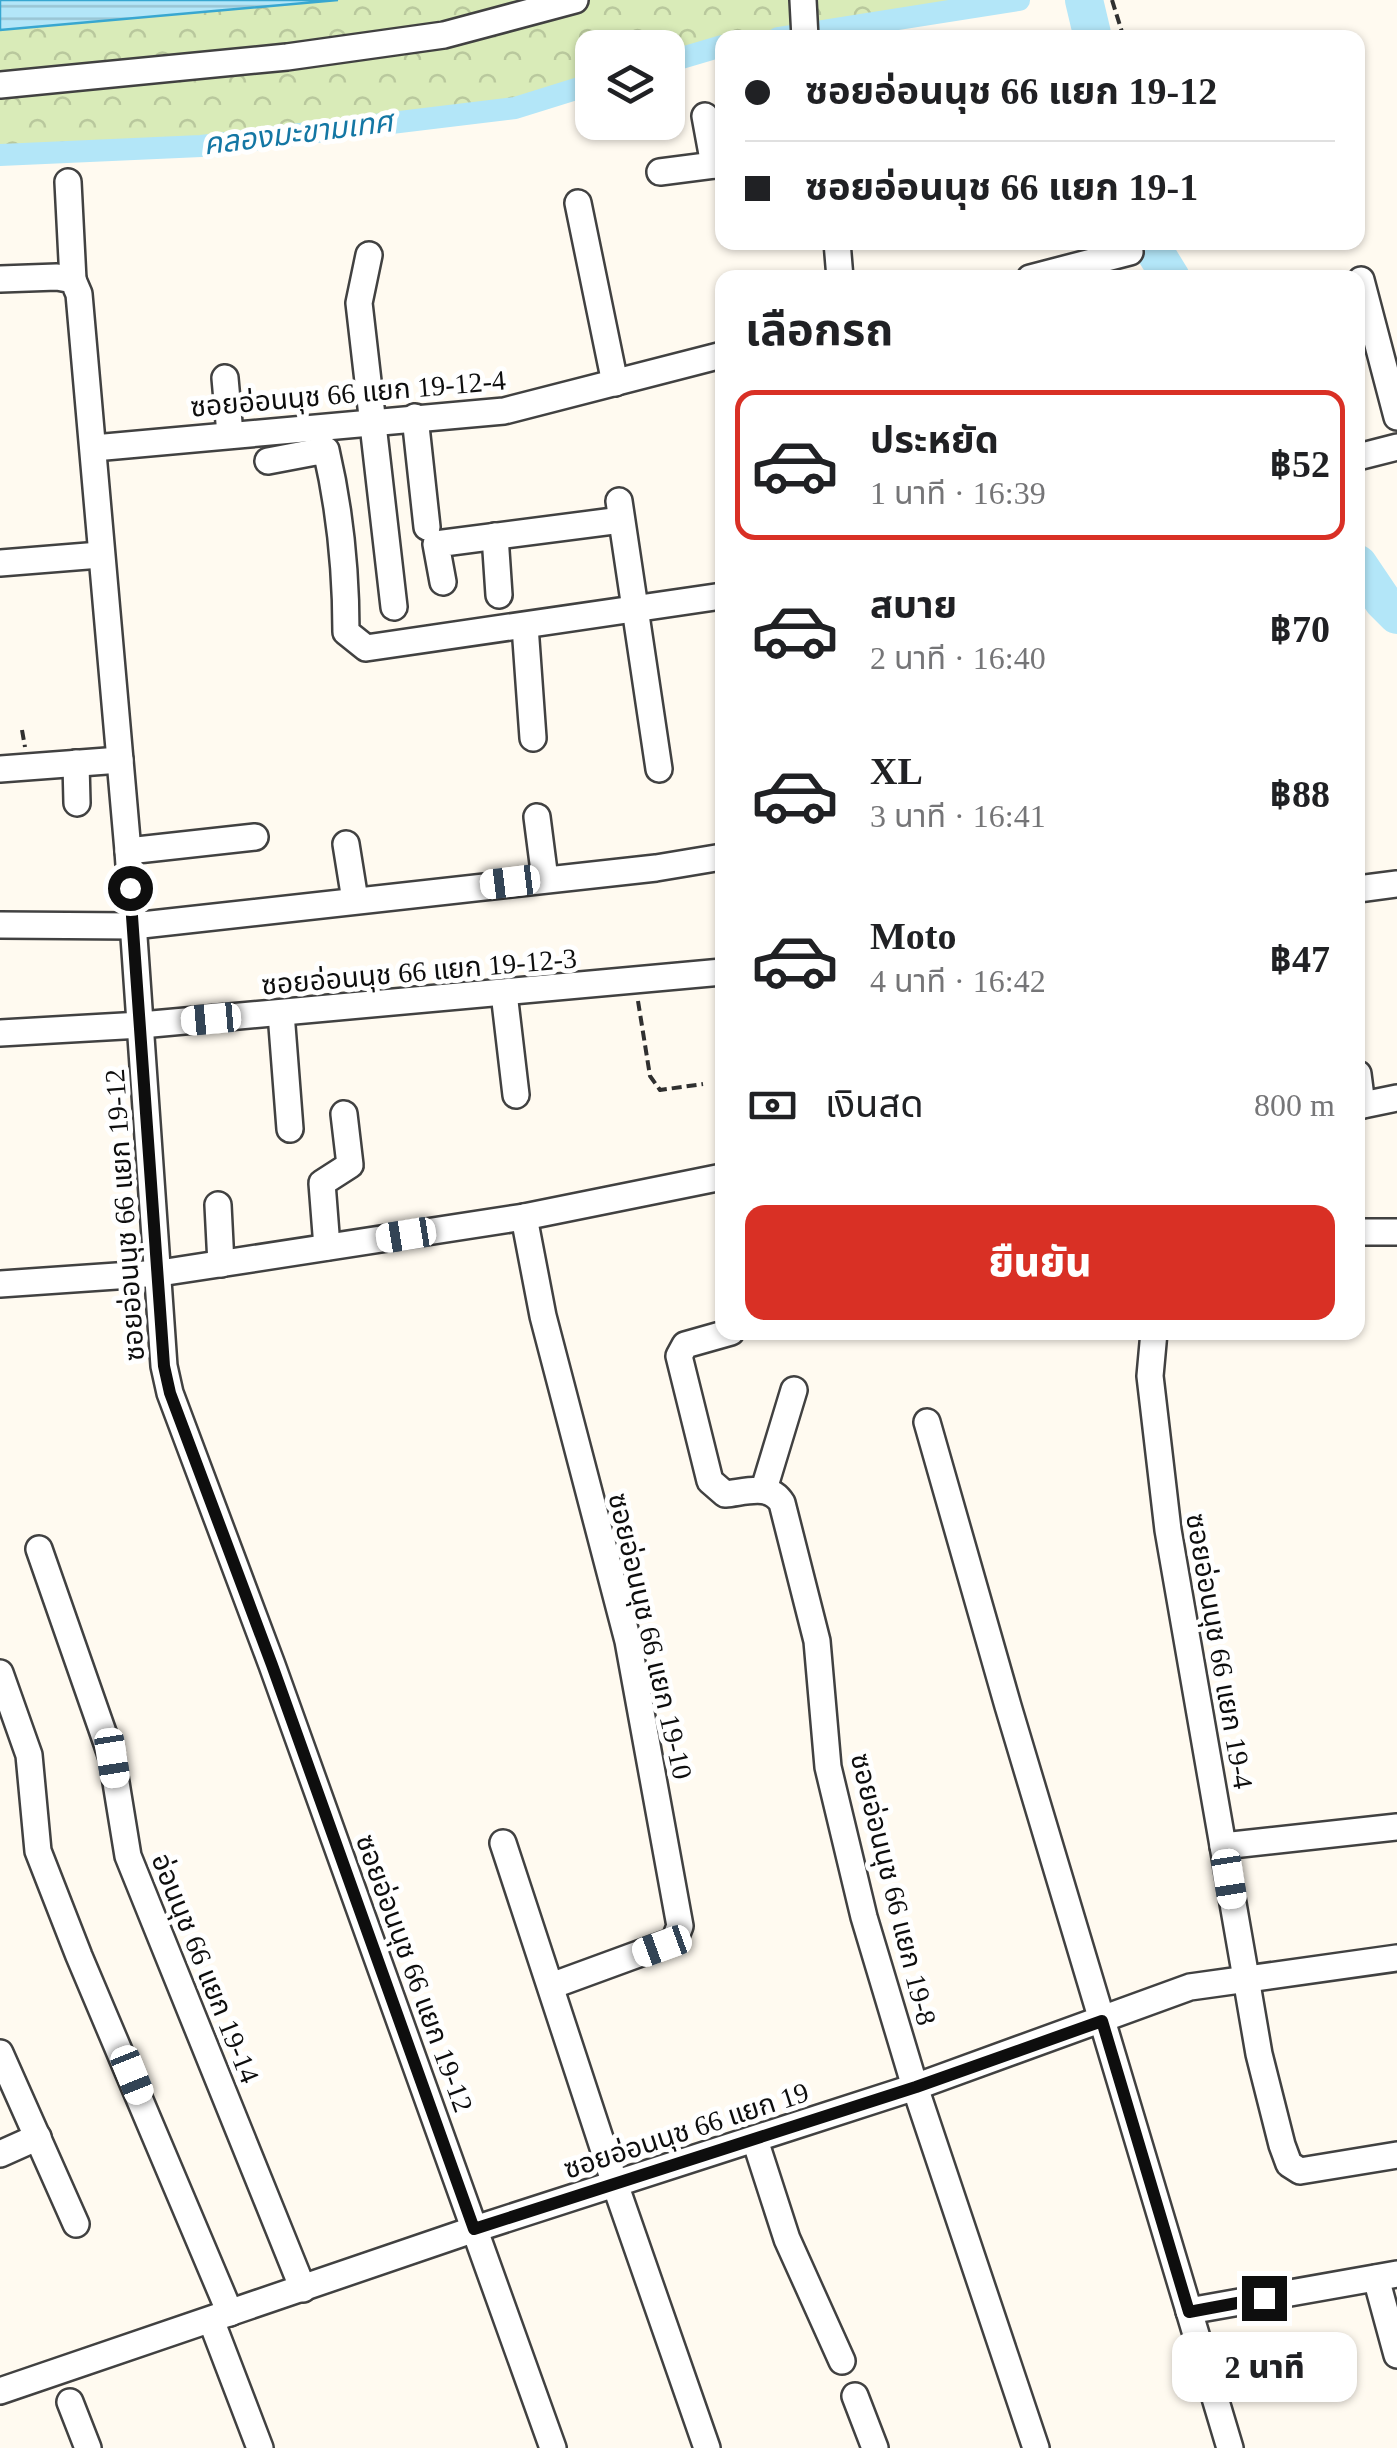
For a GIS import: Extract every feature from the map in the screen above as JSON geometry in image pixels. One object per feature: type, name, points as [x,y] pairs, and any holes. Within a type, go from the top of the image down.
[{"type":"street","points":[[0,85],[287,57],[444,35],[520,8],[575,0]]},
{"type":"street","points":[[704,116],[715,154]]},
{"type":"street","points":[[660,172],[715,165]]},
{"type":"street","name":"ซอยอ่อนนุช 66 แยก 19-12","points":[[68,182],[73,280],[78,294],[94,448],[100,556],[128,850],[164,1366],[182,1429],[272,1665],[553,2448]]},
{"type":"street","points":[[578,202],[615,382]]},
{"type":"street","points":[[1061,270],[1130,252]]},
{"type":"street","points":[[369,255],[360,303],[370,421],[394,607]]},
{"type":"street","points":[[0,280],[73,280]]},
{"type":"street","points":[[1365,299],[1397,417]]},
{"type":"street","name":"ซอยอ่อนนุช 66 แยก 19-12-4","points":[[94,448],[504,411],[715,356]]},
{"type":"street","points":[[225,378],[230,434]]},
{"type":"street","points":[[415,417],[426,526]]},
{"type":"street","points":[[1365,455],[1397,446]]},
{"type":"street","points":[[268,461],[326,450],[336,495],[346,583],[346,632],[366,648],[715,597]]},
{"type":"street","points":[[443,582],[436,544],[620,511],[659,769]]},
{"type":"street","points":[[495,536],[499,595]]},
{"type":"street","points":[[0,563],[100,556]]},
{"type":"street","points":[[526,626],[532,738]]},
{"type":"street","points":[[0,769],[120,760]]},
{"type":"street","points":[[76,763],[77,804]]},
{"type":"street","points":[[538,817],[545,878]]},
{"type":"street","points":[[128,850],[255,837]]},
{"type":"street","points":[[346,844],[354,900]]},
{"type":"street","points":[[0,925],[133,926],[715,859]]},
{"type":"street","points":[[1365,888],[1397,884]]},
{"type":"street","name":"ซอยอ่อนนุช 66 แยก 19-12-3","points":[[0,1033],[141,1026],[715,973]]},
{"type":"street","points":[[504,993],[516,1095]]},
{"type":"street","points":[[282,1012],[290,1129]]},
{"type":"street","points":[[1365,1104],[1397,1098]]},
{"type":"street","points":[[327,1247],[322,1183],[350,1165],[344,1114]]},
{"type":"street","points":[[0,1284],[160,1273],[221,1264],[524,1217],[715,1178]]},
{"type":"street","points":[[218,1205],[221,1264]]},
{"type":"street","name":"ซอยอ่อนนุช 66 แยก 19-10","points":[[524,1217],[543,1316],[628,1641],[680,1926],[674,1941],[551,1986]]},
{"type":"street","points":[[1365,1232],[1397,1232]]},
{"type":"street","points":[[715,1337],[686,1345],[679,1356],[710,1481],[725,1494],[764,1489],[794,1390]]},
{"type":"street","name":"ซอยอ่อนนุช 66 แยก 19-4","points":[[1153,1340],[1150,1376],[1168,1530],[1259,2054],[1289,2164],[1300,2171],[1397,2155]]},
{"type":"street","points":[[927,1422],[1230,2448]]},
{"type":"street","name":"ซอยอ่อนนุช 66 แยก 19-8","points":[[764,1489],[782,1503],[817,1642],[828,1768],[864,1917],[1036,2448]]},
{"type":"street","name":"อ่อนนุช 66 แยก 19-14","points":[[39,1550],[112,1758],[128,1856],[303,2288]]},
{"type":"street","points":[[0,1673],[29,1755],[38,1851],[220,2316],[260,2448]]},
{"type":"street","points":[[1224,1846],[1397,1827]]},
{"type":"street","points":[[503,1843],[707,2448]]},
{"type":"street","name":"ซอยอ่อนนุช 66 แยก 19","points":[[0,2392],[64,2388],[220,2316],[474,2229],[916,2087],[1190,1987],[1397,1958]]},
{"type":"street","points":[[0,2053],[76,2224]]},
{"type":"street","points":[[0,2154],[38,2137]]},
{"type":"street","points":[[755,2140],[787,2240],[842,2361]]},
{"type":"street","points":[[1189,2312],[1386,2276],[1397,2356]]},
{"type":"street","points":[[64,2388],[88,2448]]},
{"type":"street","points":[[855,2396],[875,2448]]},
{"type":"path","points":[[1112,0],[1121,30]]},
{"type":"path","points":[[635,982],[650,1076],[660,1090],[703,1084]]},
{"type":"green space","points":[[0,0],[1019,0],[824,30],[715,30],[715,48],[685,57],[685,30],[575,30],[575,89],[515,108],[201,146],[0,155]]},
{"type":"water","points":[[0,0],[338,0],[0,30]]},
{"type":"waterway","name":"คลองมะขามเทศ","points":[[829,30],[1019,0]]},
{"type":"waterway","points":[[1084,0],[1091,30]]},
{"type":"waterway","name":"คลองมะขามเทศ","points":[[685,57],[715,48]]},
{"type":"waterway","name":"คลองมะขามเทศ","points":[[0,155],[201,146],[515,108],[575,89]]},
{"type":"waterway","points":[[1154,250],[1166,270]]},
{"type":"waterway","points":[[1365,574],[1397,615]]},
{"type":"route","points":[[130,888],[164,1366],[170,1393],[474,2229],[916,2087],[1102,2021],[1189,2312],[1264,2298]]}]
